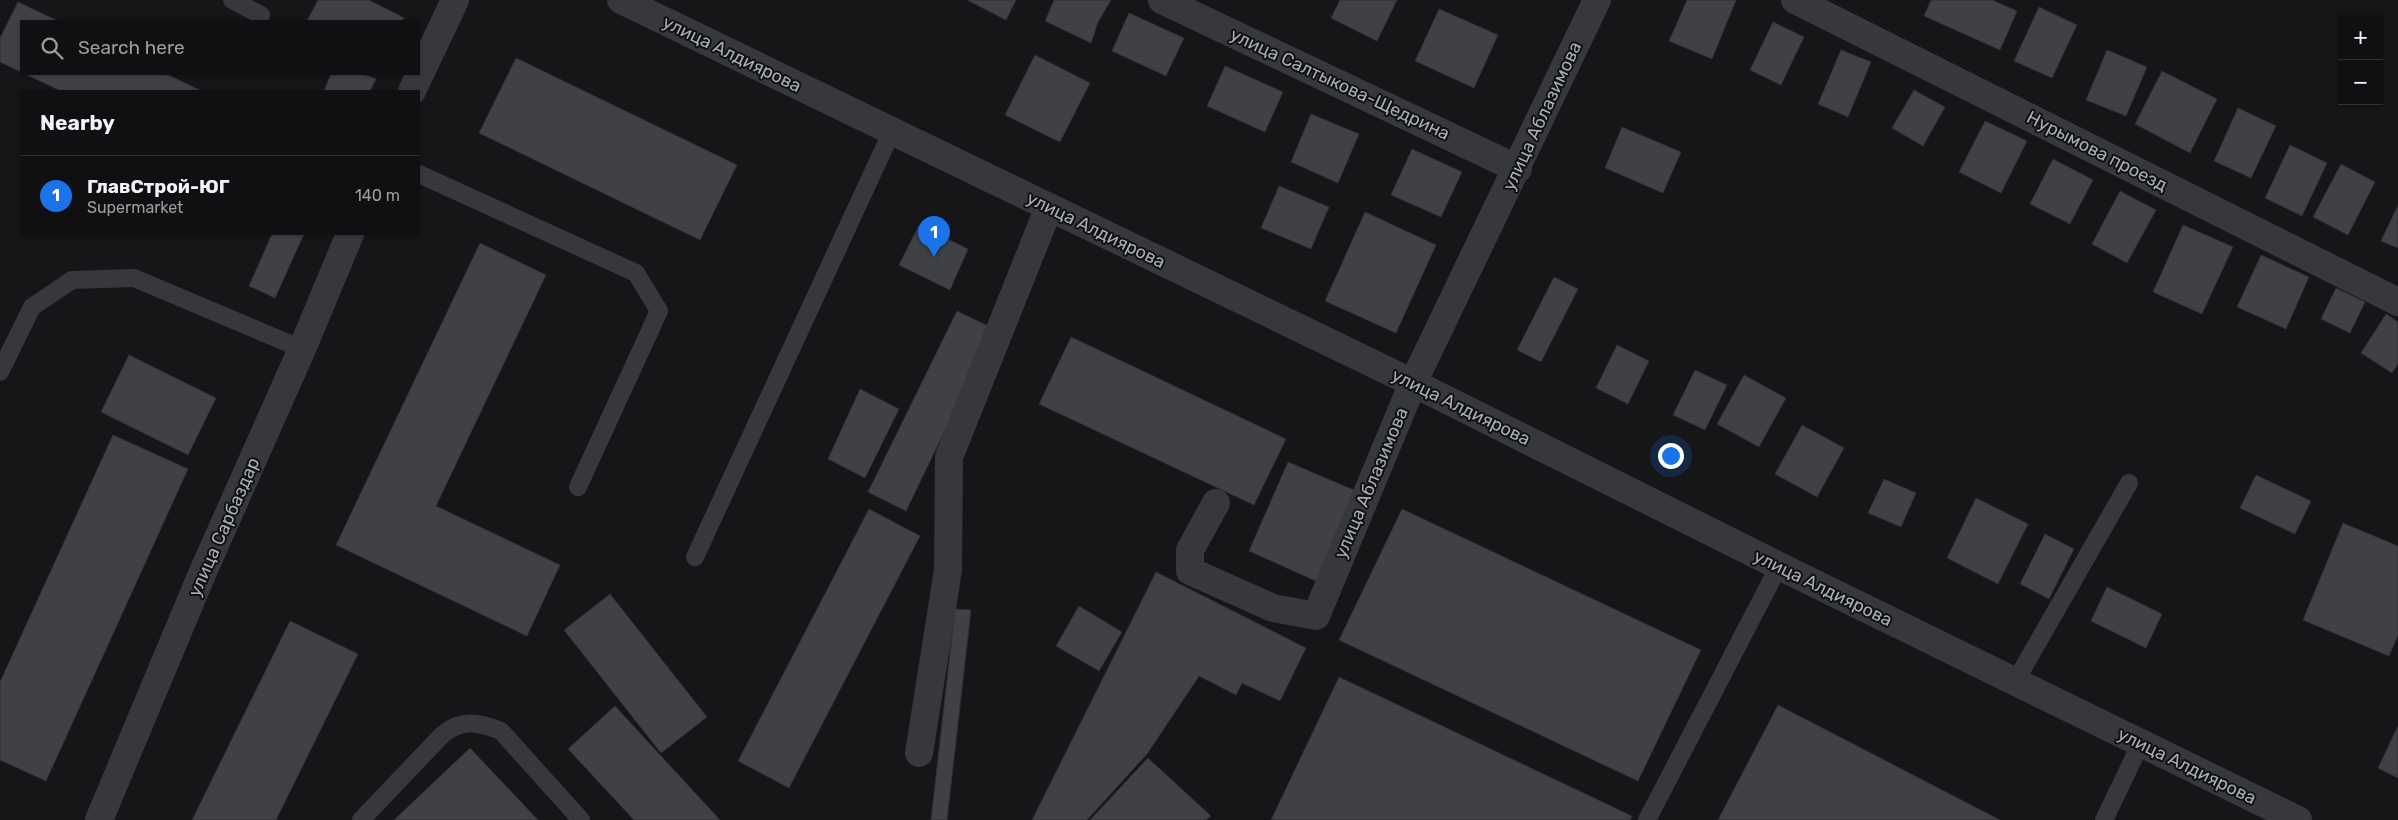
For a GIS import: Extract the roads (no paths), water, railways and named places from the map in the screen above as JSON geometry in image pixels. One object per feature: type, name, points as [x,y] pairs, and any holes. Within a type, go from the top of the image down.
[{"type":"street","points":[[420,74],[455,0]]},
{"type":"street","name":"улица Алдиярова","points":[[621,0],[1413,383],[1779,566],[2298,820]]},
{"type":"street","name":"улица Салтыкова-Щедрина","points":[[1162,0],[1518,169]]},
{"type":"street","name":"улица Аблазимова","points":[[1216,503],[1190,550],[1190,571],[1273,608],[1316,616],[1413,383],[1518,169],[1597,0]]},
{"type":"street","name":"Нурымова проезд","points":[[1795,0],[2398,302]]},
{"type":"street","points":[[412,90],[420,75]]},
{"type":"street","points":[[919,753],[948,570],[949,457],[1049,207]]},
{"type":"street","name":"улица Сарбаздар","points":[[99,820],[202,574],[302,349],[350,235]]},
{"type":"lane","points":[[232,0],[261,15]]},
{"type":"lane","points":[[695,557],[892,131]]},
{"type":"lane","points":[[420,174],[636,273],[659,311],[578,487]]},
{"type":"lane","points":[[0,372],[32,307],[72,280],[134,278],[302,349]]},
{"type":"lane","points":[[2016,682],[2129,483]]},
{"type":"lane","points":[[1647,820],[1779,566]]},
{"type":"lane","points":[[361,820],[443,734],[454,725],[470,722],[485,724],[501,730],[581,820]]},
{"type":"lane","points":[[2104,820],[2141,743]]},
{"type":"place","name":"ГлавСтрой-ЮГ","points":[[934,257]]}]
